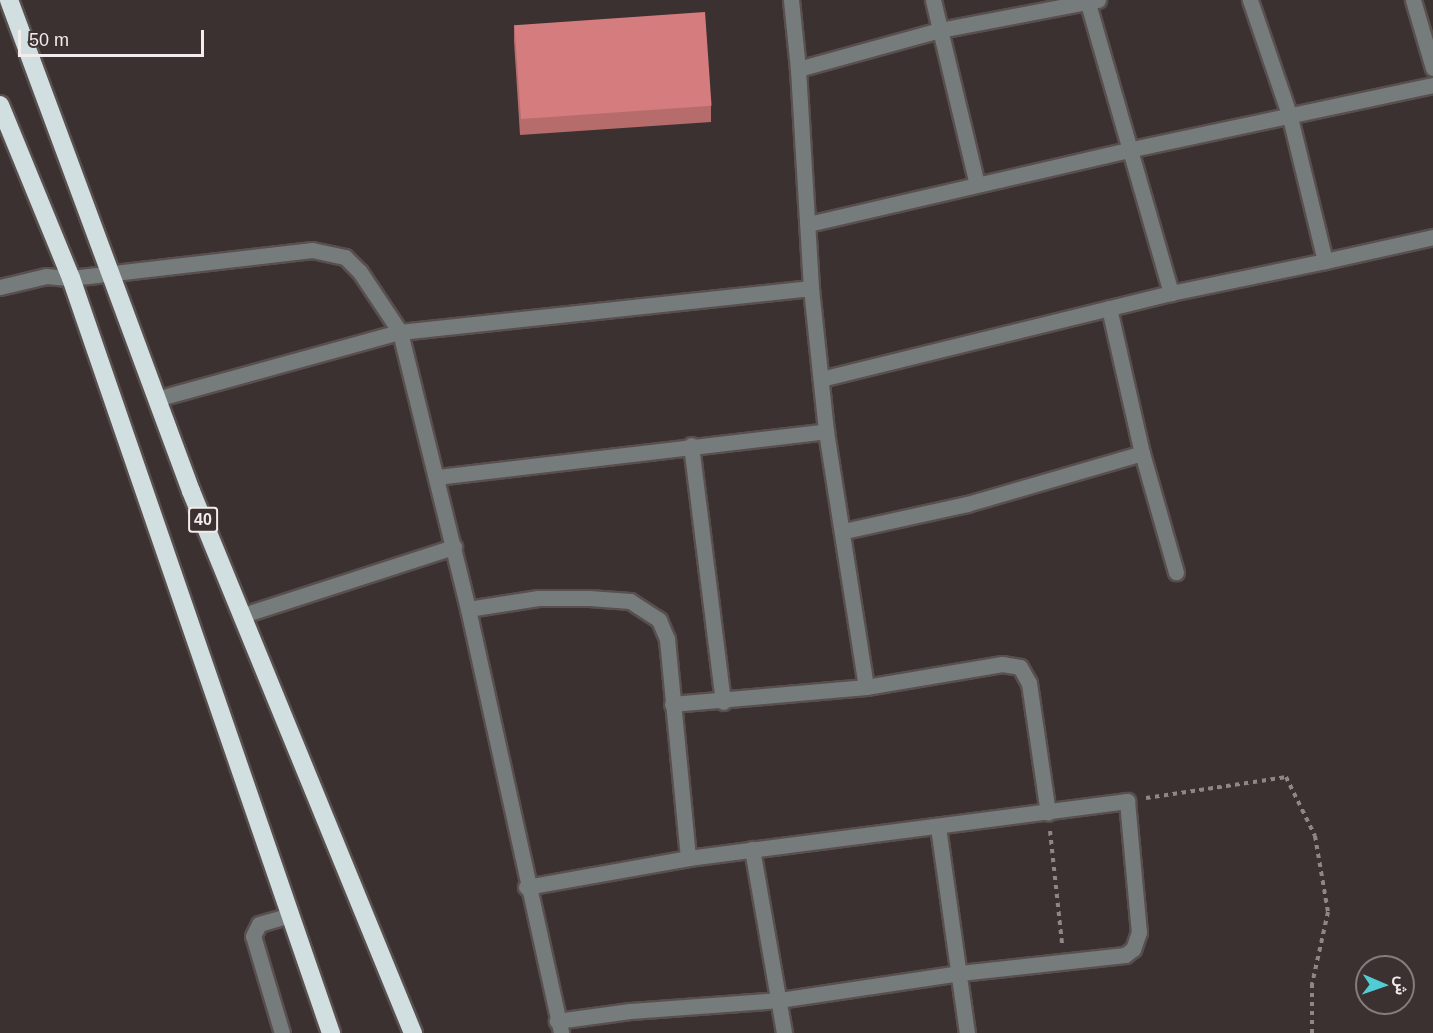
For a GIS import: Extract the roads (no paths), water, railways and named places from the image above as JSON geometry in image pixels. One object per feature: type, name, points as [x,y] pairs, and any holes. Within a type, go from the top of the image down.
[{"type":"highway","name":"40","points":[[9,0],[108,274],[156,399],[413,1033]]},
{"type":"highway","points":[[0,105],[71,279],[331,1033]]},
{"type":"street","points":[[791,0],[798,69],[811,288],[826,431],[844,531],[866,687]]},
{"type":"street","points":[[933,0],[978,184]]},
{"type":"street","points":[[1250,0],[1290,117],[1325,261]]},
{"type":"street","points":[[1413,0],[1433,68]]},
{"type":"street","points":[[798,69],[940,30],[1091,1],[1171,293]]},
{"type":"street","points":[[808,224],[1132,148],[1433,86]]},
{"type":"street","points":[[821,379],[1171,293],[1433,237]]},
{"type":"street","points":[[0,287],[46,276],[71,279],[312,249],[331,251],[345,257],[360,272],[400,332],[454,547],[526,887],[559,1027],[630,1011],[780,1000],[960,973],[1125,955],[1137,941],[1127,801],[688,858],[526,887]]},
{"type":"street","points":[[156,399],[400,332],[811,288]]},
{"type":"street","points":[[1109,308],[1142,453],[1176,572]]},
{"type":"street","points":[[437,477],[691,445],[826,431]]},
{"type":"street","points":[[691,445],[723,702]]},
{"type":"street","points":[[844,531],[967,504],[1142,453]]},
{"type":"street","points":[[243,615],[454,547]]},
{"type":"street","points":[[468,609],[568,597],[642,606],[659,620],[667,639],[688,858]]},
{"type":"street","points":[[672,704],[723,702],[866,687],[1002,664],[1020,667],[1029,683],[1048,813]]},
{"type":"street","points":[[938,827],[967,1033]]},
{"type":"street","points":[[752,849],[784,1033]]},
{"type":"street","points":[[282,1033],[253,936],[259,924],[291,915]]}]
